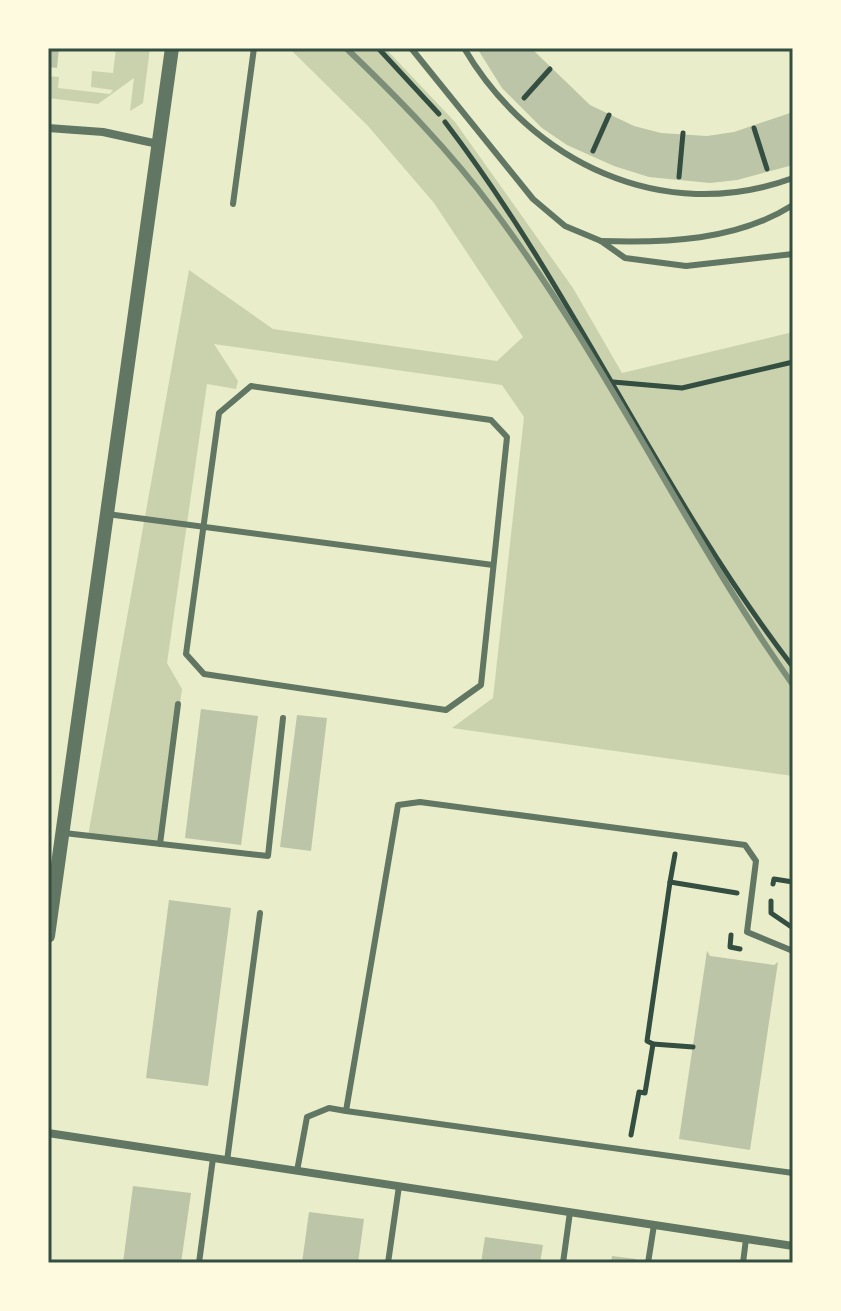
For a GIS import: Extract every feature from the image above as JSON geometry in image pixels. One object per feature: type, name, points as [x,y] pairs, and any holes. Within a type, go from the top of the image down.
[{"type":"street","points":[[48,936],[172,48]]},
{"type":"street","points":[[48,128],[103,132],[158,144]]},
{"type":"street","points":[[48,1133],[793,1246]]},
{"type":"lane","points":[[233,204],[254,48]]},
{"type":"lane","points":[[411,48],[533,199],[565,226],[601,241],[625,258],[650,264],[686,266],[790,254]]},
{"type":"lane","points":[[464,48],[484,81],[540,139],[564,155],[607,174],[638,185],[708,194],[746,192],[793,178]]},
{"type":"lane","points":[[601,241],[641,243],[719,234],[752,226],[793,205]]},
{"type":"lane","points":[[251,386],[491,420],[507,437],[493,565],[481,685],[446,710],[204,674],[186,654],[219,413],[251,386]]},
{"type":"lane","points":[[107,514],[493,565]]},
{"type":"lane","points":[[160,844],[178,704]]},
{"type":"lane","points":[[62,833],[268,856],[283,718]]},
{"type":"lane","points":[[346,1111],[398,805],[420,802],[745,845],[756,861],[747,932],[793,951]]},
{"type":"lane","points":[[227,1161],[260,913]]},
{"type":"lane","points":[[297,1171],[307,1117],[329,1108],[793,1173]]},
{"type":"lane","points":[[199,1263],[213,1158]]},
{"type":"lane","points":[[388,1263],[399,1186]]},
{"type":"lane","points":[[563,1263],[570,1212]]},
{"type":"lane","points":[[648,1263],[654,1225]]},
{"type":"lane","points":[[743,1263],[746,1239]]},
{"type":"path","points":[[378,48],[439,115],[471,156],[612,382],[740,598],[793,667]]},
{"type":"path","points":[[518,105],[550,69]]},
{"type":"path","points":[[591,156],[609,115]]},
{"type":"path","points":[[754,128],[768,174]]},
{"type":"path","points":[[679,182],[683,133]]},
{"type":"path","points":[[612,382],[682,388],[793,362]]},
{"type":"path","points":[[675,854],[647,1041],[693,1047]]},
{"type":"path","points":[[793,882],[774,879],[770,905],[771,913],[777,919],[793,928]]},
{"type":"path","points":[[670,882],[737,892],[735,906]]},
{"type":"path","points":[[732,933],[730,947],[744,950]]},
{"type":"path","points":[[617,1133],[632,1135],[639,1092],[645,1093],[653,1044]]},
{"type":"green space","points":[[116,48],[150,48],[143,103],[130,111],[134,78],[98,104],[48,98],[48,76],[59,77],[58,88],[110,94],[113,90],[91,87],[92,71],[113,73]]},
{"type":"green space","points":[[289,48],[385,48],[455,122],[573,288],[622,373],[793,332],[793,776],[452,728],[493,698],[524,417],[502,385],[214,344],[238,381],[236,389],[207,384],[167,663],[182,689],[160,844],[88,836],[189,270],[273,329],[497,361],[523,337],[434,203],[368,126]]},
{"type":"building","points":[[48,48],[59,48],[57,68],[48,67]]},
{"type":"building","points":[[477,48],[531,48],[590,105],[634,126],[661,133],[707,136],[734,132],[793,112],[793,165],[737,180],[710,183],[649,177],[614,166],[567,145],[542,128],[502,88]]},
{"type":"building","points":[[201,709],[258,716],[241,845],[185,838]]},
{"type":"building","points":[[297,715],[327,718],[311,851],[280,847]]},
{"type":"building","points":[[169,900],[231,908],[208,1086],[146,1078]]},
{"type":"building","points":[[707,951],[710,956],[774,965],[778,962],[750,1150],[679,1139]]},
{"type":"building","points":[[133,1186],[191,1193],[181,1263],[123,1263]]},
{"type":"building","points":[[309,1212],[364,1219],[358,1263],[302,1263]]},
{"type":"building","points":[[485,1237],[543,1245],[540,1263],[481,1263]]},
{"type":"building","points":[[612,1256],[636,1259],[635,1263],[611,1263]]},
{"type":"railway","points":[[346,48],[459,166],[534,266],[609,385],[716,567],[793,685]]}]
